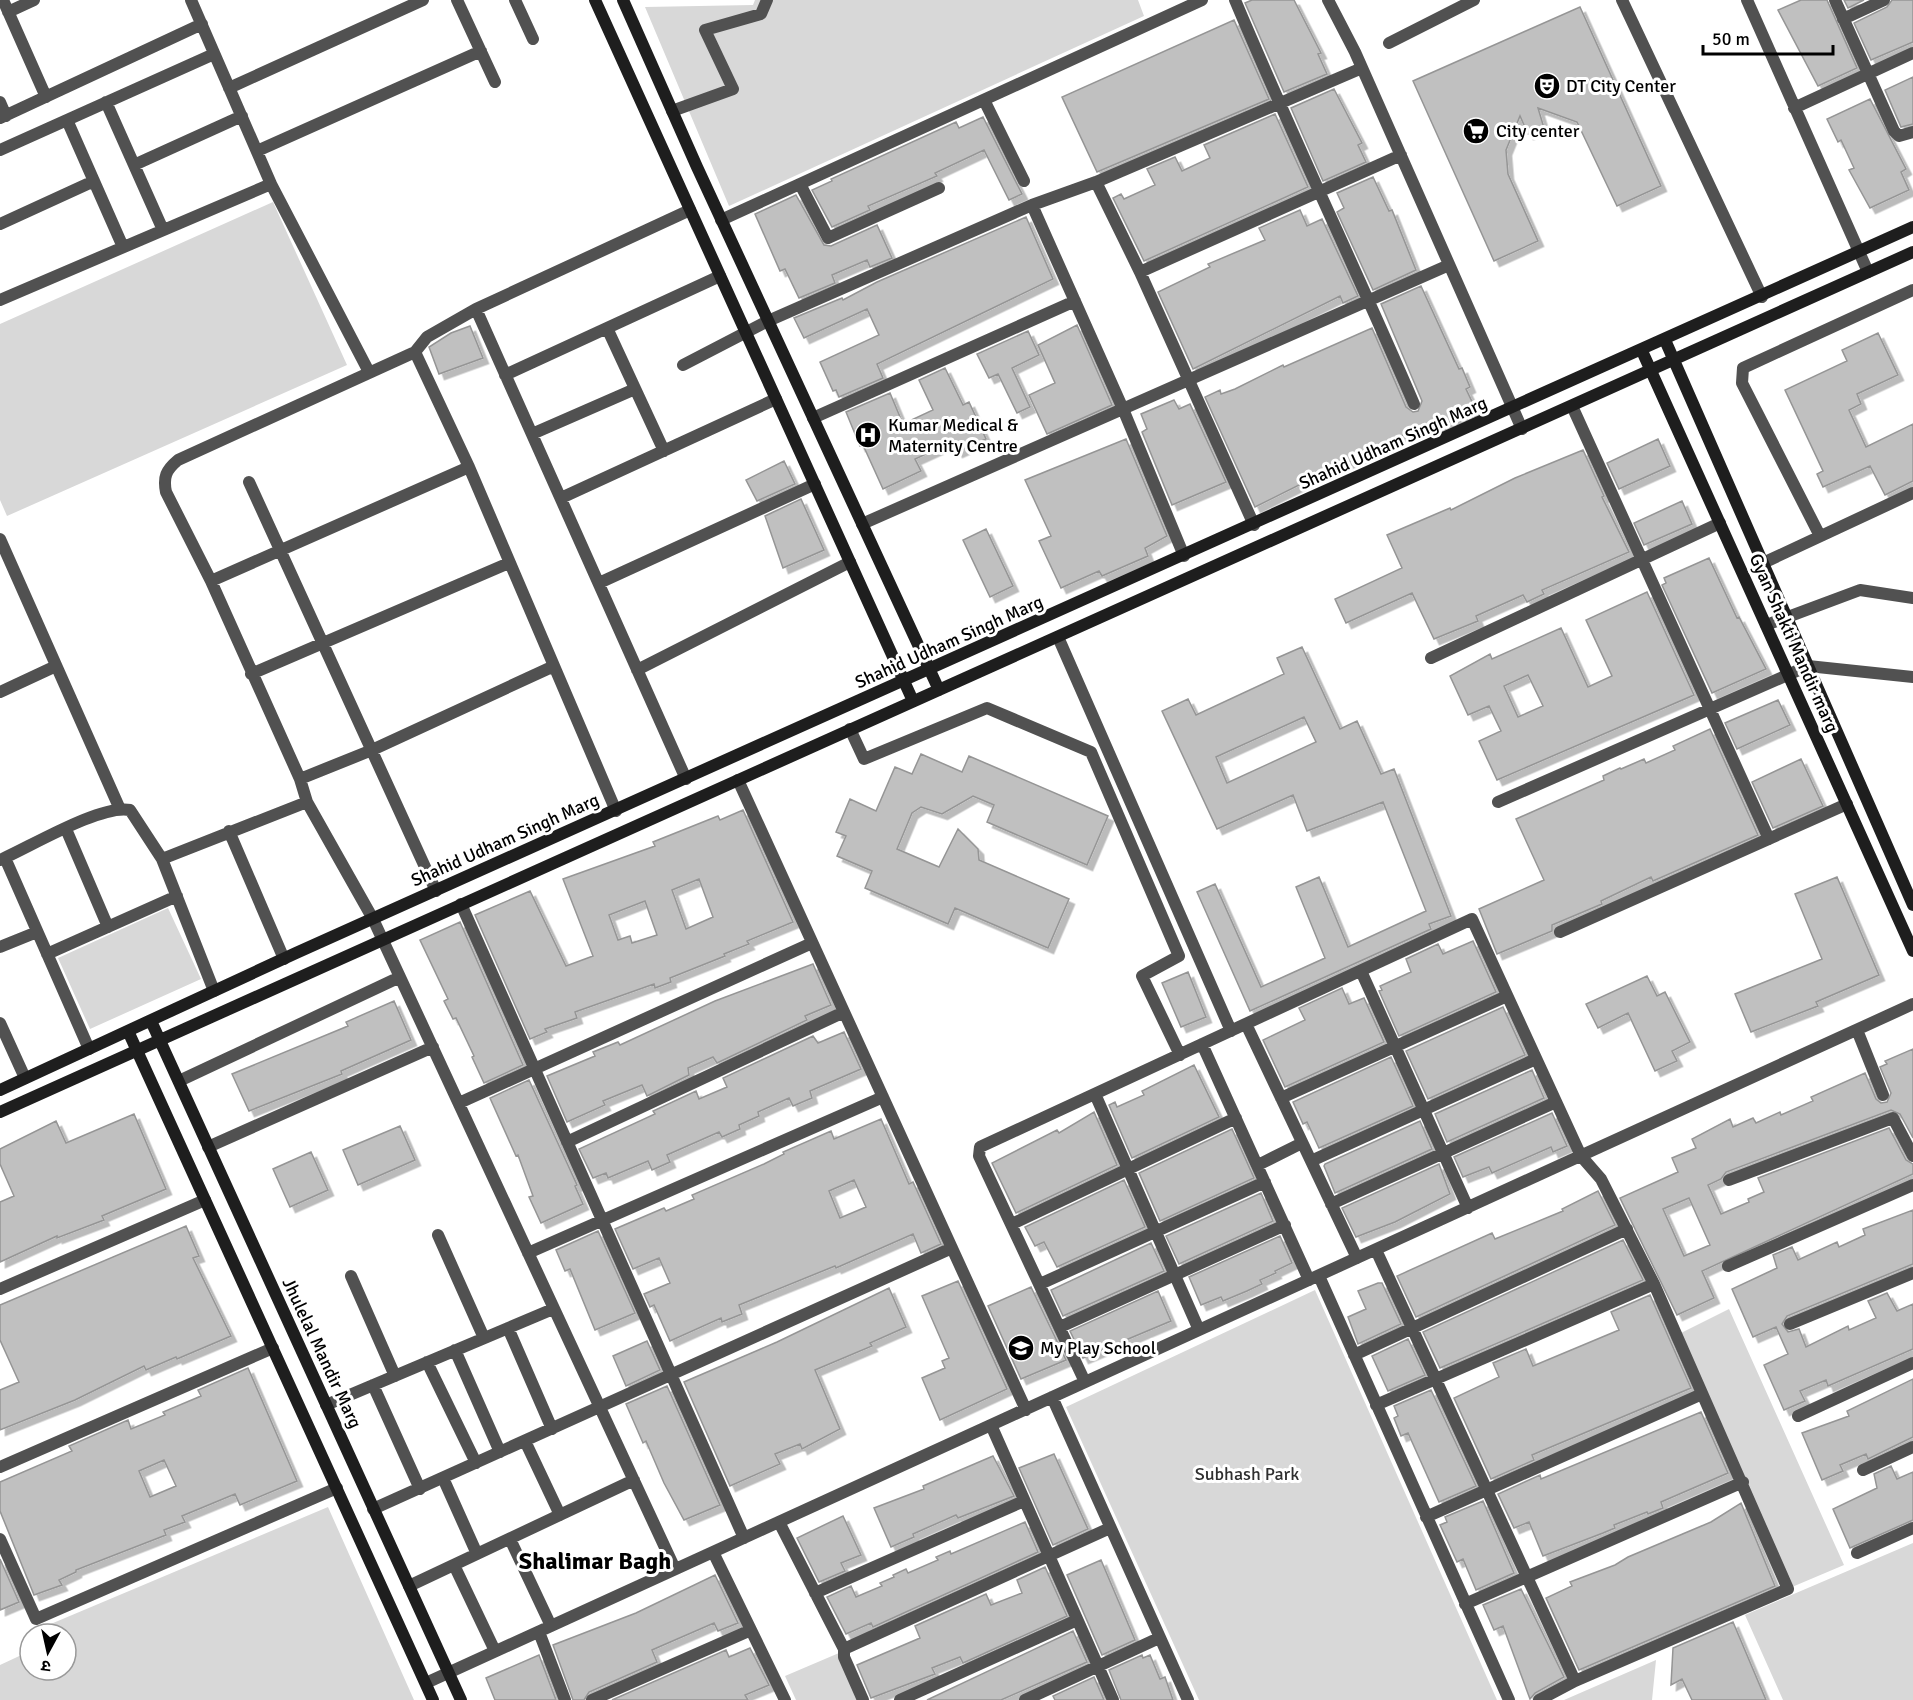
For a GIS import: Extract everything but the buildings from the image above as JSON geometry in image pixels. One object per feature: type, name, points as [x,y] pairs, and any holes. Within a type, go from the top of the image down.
[{"type":"street","points":[[3,0],[46,97]]},
{"type":"street","points":[[8,12],[34,0]]},
{"type":"street","points":[[191,0],[271,184],[369,372]]},
{"type":"street","points":[[229,88],[423,0]]},
{"type":"street","points":[[457,0],[495,82]]},
{"type":"street","points":[[515,0],[533,39]]},
{"type":"street","points":[[595,0],[913,701]]},
{"type":"street","points":[[623,0],[721,220],[939,690]]},
{"type":"street","points":[[672,111],[733,89],[705,30],[761,14],[767,0]]},
{"type":"street","points":[[721,220],[1202,0]]},
{"type":"street","points":[[1235,0],[1279,105],[1370,300],[1414,404]]},
{"type":"street","points":[[1328,0],[1362,68],[1522,429]]},
{"type":"street","points":[[1389,43],[1474,0]]},
{"type":"street","points":[[1622,0],[1762,297]]},
{"type":"street","points":[[1747,0],[1868,272]]},
{"type":"street","points":[[1835,0],[1894,131],[1899,136],[1913,132]]},
{"type":"street","points":[[1844,19],[1884,0]]},
{"type":"street","points":[[0,102],[3,117],[202,24]]},
{"type":"street","points":[[257,151],[481,51]]},
{"type":"street","points":[[1794,108],[1913,52]]},
{"type":"street","points":[[0,150],[214,54]]},
{"type":"street","points":[[683,365],[768,321],[1032,205],[1096,182],[1362,68]]},
{"type":"street","points":[[984,100],[1024,181]]},
{"type":"street","points":[[106,102],[163,230]]},
{"type":"street","points":[[134,165],[242,116]]},
{"type":"street","points":[[67,120],[123,247]]},
{"type":"street","points":[[1140,272],[1401,155]]},
{"type":"street","points":[[0,225],[94,181]]},
{"type":"street","points":[[1096,182],[1140,272],[1254,525]]},
{"type":"street","points":[[0,300],[271,184]]},
{"type":"street","points":[[800,184],[828,238],[939,188]]},
{"type":"street","points":[[1032,205],[1123,409],[1184,556]]},
{"type":"street","points":[[675,1569],[373,919],[307,802],[300,779],[211,581],[166,492],[163,479],[168,469],[178,460],[415,352],[427,337],[476,309],[690,210]]},
{"type":"street","name":"Shahid Udham Singh Marg","points":[[0,1090],[284,959],[1513,409],[1913,227]]},
{"type":"street","points":[[0,1112],[1913,252]]},
{"type":"street","points":[[862,524],[1449,265]]},
{"type":"street","points":[[505,375],[720,276]]},
{"type":"street","points":[[1820,536],[1742,383],[1741,373],[1743,368],[1913,290]]},
{"type":"street","points":[[813,418],[1075,301]]},
{"type":"street","points":[[476,309],[686,779]]},
{"type":"street","points":[[607,328],[664,451]]},
{"type":"street","name":"Gyan Shakti Mandir marg","points":[[1665,340],[1913,905]]},
{"type":"street","name":"Gyan Shakti Mandir marg","points":[[1642,351],[1913,951]]},
{"type":"street","points":[[415,352],[469,467],[616,811]]},
{"type":"street","points":[[532,434],[635,388]]},
{"type":"street","points":[[561,498],[776,399]]},
{"type":"street","points":[[1572,406],[1769,839]]},
{"type":"street","points":[[211,581],[469,467]]},
{"type":"street","points":[[249,482],[436,891]]},
{"type":"street","points":[[598,583],[815,484]]},
{"type":"street","points":[[1763,563],[1913,493]]},
{"type":"street","points":[[1431,657],[1720,523]]},
{"type":"street","points":[[0,539],[5,562],[56,666],[119,807]]},
{"type":"street","points":[[637,670],[850,562]]},
{"type":"street","points":[[251,674],[323,645],[509,563]]},
{"type":"street","points":[[1766,625],[1860,590],[1913,598]]},
{"type":"street","points":[[1058,637],[1231,1031]]},
{"type":"street","points":[[0,692],[56,666]]},
{"type":"street","points":[[300,779],[372,750],[554,666]]},
{"type":"street","points":[[1498,802],[1808,666],[1913,677]]},
{"type":"street","points":[[850,729],[864,759],[987,708],[1091,752],[1179,956],[1142,976],[1179,1055]]},
{"type":"street","points":[[738,780],[1026,1410]]},
{"type":"street","points":[[162,859],[307,802]]},
{"type":"street","points":[[1560,932],[1847,804]]},
{"type":"street","points":[[89,1049],[2,859],[66,829],[119,807],[130,810],[162,859],[214,991]]},
{"type":"street","points":[[66,829],[108,927]]},
{"type":"street","points":[[229,831],[284,959]]},
{"type":"street","points":[[47,954],[177,896]]},
{"type":"street","points":[[461,904],[744,1538]]},
{"type":"street","points":[[1085,1382],[979,1156],[980,1147],[1472,919],[1581,1156],[1601,1179],[1654,1284],[1743,1482],[1788,1589],[1539,1700]]},
{"type":"street","points":[[0,947],[37,932]]},
{"type":"street","points":[[459,1103],[812,943]]},
{"type":"street","points":[[1360,971],[1468,1208]]},
{"type":"street","points":[[179,1081],[400,977]]},
{"type":"street","points":[[1281,1098],[1508,996]]},
{"type":"street","points":[[426,1683],[1913,1004]]},
{"type":"street","points":[[567,1142],[844,1012]]},
{"type":"street","name":"Jhulelal Mandir Marg","points":[[151,1021],[461,1700]]},
{"type":"street","points":[[0,1023],[25,1078]]},
{"type":"street","points":[[1246,1024],[1357,1258]]},
{"type":"street","points":[[1857,1030],[1883,1095]]},
{"type":"street","points":[[128,1031],[434,1700]]},
{"type":"street","points":[[1202,1044],[1285,1225],[1354,1355],[1509,1700]]},
{"type":"street","points":[[208,1147],[433,1047]]},
{"type":"street","points":[[1311,1161],[1536,1059]]},
{"type":"street","points":[[1095,1094],[1199,1330]]},
{"type":"street","points":[[528,1253],[883,1097]]},
{"type":"street","points":[[1331,1204],[1556,1102]]},
{"type":"street","points":[[1012,1224],[1236,1118]]},
{"type":"street","points":[[1729,1180],[1893,1118],[1913,1156]]},
{"type":"street","points":[[1258,1165],[1302,1143]]},
{"type":"street","points":[[1040,1284],[1265,1182]]},
{"type":"street","points":[[1728,1266],[1913,1185]]},
{"type":"street","points":[[0,1289],[205,1200]]},
{"type":"street","points":[[1060,1327],[1285,1225]]},
{"type":"street","points":[[1354,1355],[1627,1229]]},
{"type":"street","points":[[438,1235],[484,1338]]},
{"type":"street","points":[[373,1509],[952,1248]]},
{"type":"street","points":[[1376,1250],[1575,1682]]},
{"type":"street","points":[[1791,1324],[1913,1273]]},
{"type":"street","points":[[351,1276],[395,1376]]},
{"type":"street","points":[[1377,1405],[1654,1284]]},
{"type":"street","points":[[326,1405],[553,1309]]},
{"type":"street","points":[[508,1328],[552,1429]]},
{"type":"street","points":[[0,1467],[273,1347]]},
{"type":"street","points":[[455,1350],[500,1452]]},
{"type":"street","points":[[427,1362],[476,1463]]},
{"type":"street","points":[[1798,1416],[1913,1363]]},
{"type":"street","points":[[373,1385],[420,1488]]},
{"type":"street","points":[[1426,1517],[1702,1394]]},
{"type":"street","points":[[1052,1397],[1188,1700]]},
{"type":"street","points":[[991,1425],[1113,1700]]},
{"type":"street","points":[[525,1441],[560,1515]]},
{"type":"street","points":[[1863,1470],[1913,1447]]},
{"type":"street","points":[[443,1478],[477,1554]]},
{"type":"street","points":[[409,1586],[634,1480]]},
{"type":"street","points":[[1465,1604],[1743,1482]]},
{"type":"street","points":[[0,1539],[36,1619],[337,1488]]},
{"type":"street","points":[[815,1593],[1024,1501]]},
{"type":"street","points":[[779,1522],[844,1648],[844,1657],[863,1700]]},
{"type":"street","points":[[844,1648],[1110,1527]]},
{"type":"street","points":[[1857,1554],[1913,1528]]},
{"type":"street","points":[[510,1539],[551,1626]]},
{"type":"street","points":[[713,1552],[783,1699]]},
{"type":"street","points":[[454,1565],[495,1652]]},
{"type":"street","points":[[900,1700],[1077,1620]]},
{"type":"street","points":[[592,1700],[751,1630]]},
{"type":"street","points":[[539,1632],[565,1700]]},
{"type":"street","points":[[1025,1700],[1160,1638]]},
{"type":"green space","points":[[755,0],[1138,0],[1144,16],[729,206],[645,7],[753,5]]},
{"type":"green space","points":[[273,202],[347,365],[7,516],[0,500],[0,324]]},
{"type":"green space","points":[[168,908],[201,979],[90,1029],[58,958]]},
{"type":"green space","name":"Subhash Park","points":[[1315,1290],[1497,1700],[1199,1700],[1066,1407]]},
{"type":"green space","points":[[1729,1309],[1844,1565],[1792,1587],[1671,1338]]},
{"type":"green space","points":[[328,1507],[414,1700],[0,1700],[0,1665],[18,1657],[18,1682],[78,1682],[78,1622],[55,1622]]},
{"type":"green space","points":[[1913,1543],[1913,1700],[1783,1700],[1745,1615]]},
{"type":"green space","points":[[839,1653],[860,1700],[796,1700],[785,1676]]},
{"type":"green space","points":[[1656,1660],[1652,1700],[1564,1700]]},
{"type":"place","name":"DT City Center","points":[[1547,86]]},
{"type":"place","name":"City center","points":[[1476,131]]},
{"type":"place","name":"Kumar Medical & Maternity Centre","points":[[868,435]]},
{"type":"place","name":"My Play School","points":[[1021,1348]]},
{"type":"district","name":"Shalimar Bagh","points":[[595,1561]]}]
